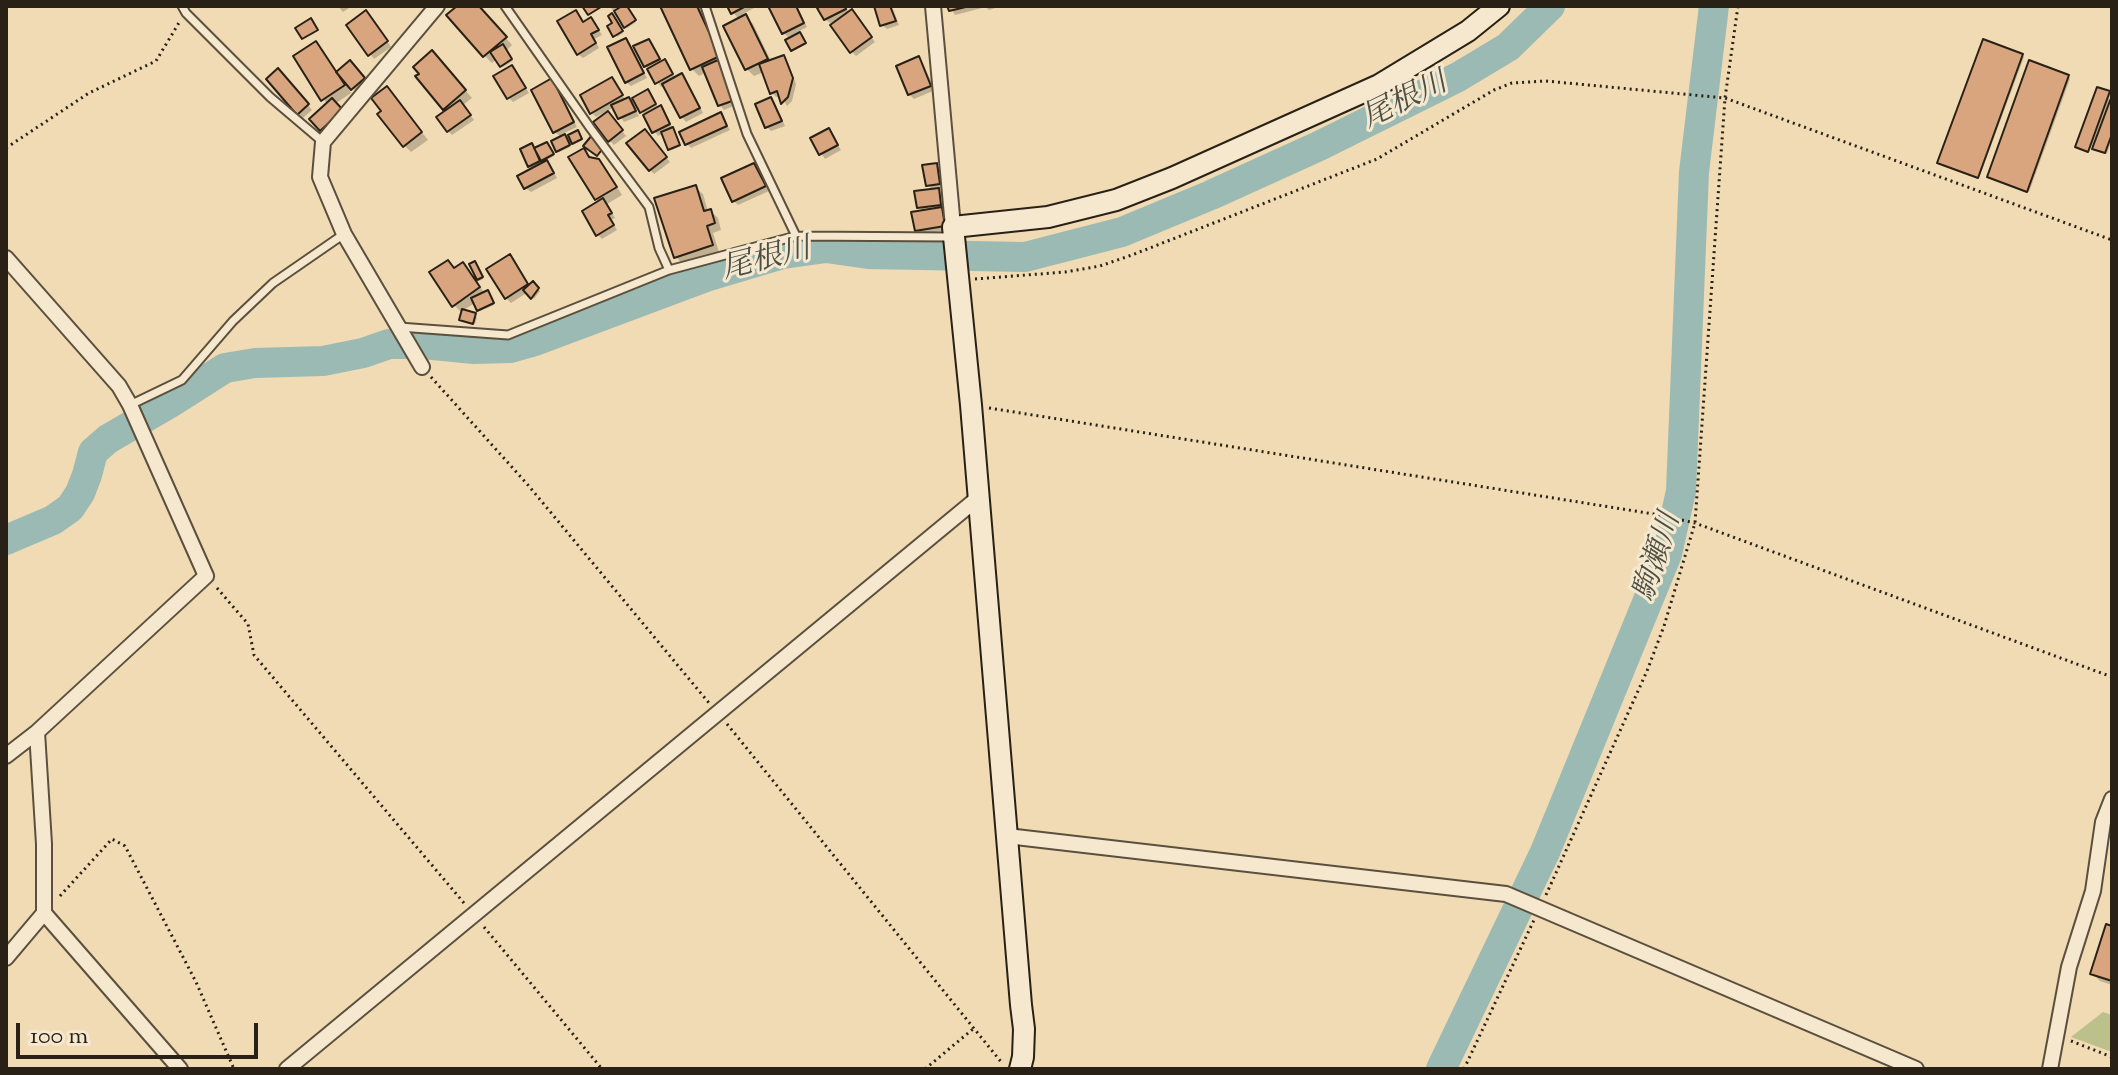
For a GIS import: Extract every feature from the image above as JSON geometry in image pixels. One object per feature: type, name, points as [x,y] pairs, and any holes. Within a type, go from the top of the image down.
[{"type":"street","points":[[422,367],[344,234],[320,177],[323,142],[437,6]]},
{"type":"street","points":[[933,6],[971,405],[1024,1029],[1020,1069]]},
{"type":"street","points":[[954,236],[1116,200],[1172,178],[1379,85],[1468,31],[1499,6]]},
{"type":"street","points":[[6,258],[119,386],[206,576],[37,732],[6,756]]},
{"type":"street","points":[[287,1069],[978,498]]},
{"type":"street","points":[[6,958],[44,913],[44,844],[37,732]]},
{"type":"street","points":[[2050,1069],[2069,967],[2093,891],[2103,822],[2112,799]]},
{"type":"street","points":[[1007,836],[1506,894],[1916,1069]]},
{"type":"street","points":[[44,913],[180,1069]]},
{"type":"lane","points":[[505,6],[649,207],[659,248],[669,270]]},
{"type":"lane","points":[[705,6],[747,134],[796,236]]},
{"type":"lane","points":[[184,9],[270,97],[323,142]]},
{"type":"lane","points":[[130,405],[182,380],[233,321],[273,283],[344,234]]},
{"type":"lane","points":[[399,327],[508,335],[669,270],[796,236],[954,236]]},
{"type":"path","points":[[1464,1069],[1647,671],[1673,601],[1695,523],[1725,98],[1738,6]]},
{"type":"path","points":[[6,148],[89,93],[156,61],[184,9]]},
{"type":"path","points":[[958,274],[1065,272],[1100,266],[1377,159],[1494,90],[1512,83],[1546,81],[1725,98],[2112,240]]},
{"type":"path","points":[[422,367],[528,485],[1007,1069]]},
{"type":"path","points":[[971,405],[1695,523],[2112,677]]},
{"type":"path","points":[[206,576],[248,624],[254,655],[602,1069]]},
{"type":"path","points":[[44,913],[112,839],[125,846],[196,982],[234,1069]]},
{"type":"path","points":[[925,1069],[973,1029]]},
{"type":"path","points":[[2056,1036],[2112,1057]]},
{"type":"green space","points":[[2103,1012],[2112,1015],[2112,1052],[2071,1037]]},
{"type":"building","points":[[457,6],[479,6],[507,37],[483,57],[446,15]]},
{"type":"building","points":[[582,6],[601,6],[601,7],[588,15]]},
{"type":"building","points":[[627,6],[636,20],[624,28],[614,11]]},
{"type":"building","points":[[660,6],[697,6],[720,56],[690,70]]},
{"type":"building","points":[[727,6],[746,6],[731,14]]},
{"type":"building","points":[[768,6],[796,6],[804,23],[782,34]]},
{"type":"building","points":[[845,6],[846,9],[824,20],[817,8]]},
{"type":"building","points":[[874,6],[890,6],[896,21],[880,26]]},
{"type":"building","points":[[947,6],[970,6],[949,11]]},
{"type":"building","points":[[852,9],[872,37],[850,53],[830,25]]},
{"type":"building","points":[[366,10],[388,41],[368,56],[346,25]]},
{"type":"building","points":[[576,10],[583,22],[591,17],[599,30],[591,34],[596,43],[577,55],[557,21]]},
{"type":"building","points":[[612,13],[623,31],[613,37],[607,26],[612,23],[608,16]]},
{"type":"building","points":[[746,14],[768,59],[745,70],[723,26]]},
{"type":"building","points":[[311,18],[318,30],[302,39],[295,28]]},
{"type":"building","points":[[800,32],[806,43],[791,51],[785,40]]},
{"type":"building","points":[[626,38],[644,73],[625,83],[607,47]]},
{"type":"building","points":[[649,39],[660,59],[644,67],[633,46]]},
{"type":"building","points":[[1983,39],[2023,54],[1978,178],[1937,163]]},
{"type":"building","points":[[316,41],[345,85],[321,101],[293,56]]},
{"type":"building","points":[[503,44],[512,59],[500,67],[490,52]]},
{"type":"building","points":[[432,50],[466,90],[443,110],[415,76],[419,74],[413,67]]},
{"type":"building","points":[[784,55],[793,78],[788,97],[781,104],[777,91],[770,94],[759,64]]},
{"type":"building","points":[[919,56],[931,86],[908,95],[896,66]]},
{"type":"building","points":[[665,59],[673,74],[655,84],[647,69]]},
{"type":"building","points":[[350,60],[365,78],[351,90],[336,72]]},
{"type":"building","points":[[718,60],[735,100],[718,106],[702,67]]},
{"type":"building","points":[[2029,60],[2069,75],[2027,192],[1987,177]]},
{"type":"building","points":[[512,65],[526,88],[507,99],[493,76]]},
{"type":"building","points":[[278,68],[309,104],[297,115],[266,79]]},
{"type":"building","points":[[682,73],[700,108],[680,118],[662,84]]},
{"type":"building","points":[[612,77],[623,95],[590,114],[580,95]]},
{"type":"building","points":[[552,78],[574,122],[553,133],[531,90]]},
{"type":"building","points":[[387,86],[422,132],[403,147],[377,114],[381,111],[371,98]]},
{"type":"building","points":[[2097,87],[2110,91],[2088,152],[2075,147]]},
{"type":"building","points":[[648,89],[656,104],[640,113],[632,98]]},
{"type":"building","points":[[629,97],[636,111],[618,119],[611,105]]},
{"type":"building","points":[[771,97],[782,121],[765,128],[755,104]]},
{"type":"building","points":[[332,98],[343,110],[320,131],[309,119]]},
{"type":"building","points":[[2111,98],[2112,134],[2105,153],[2092,149]]},
{"type":"building","points":[[460,100],[471,115],[447,132],[436,117]]},
{"type":"building","points":[[661,105],[670,124],[652,133],[643,115]]},
{"type":"building","points":[[608,111],[623,130],[608,142],[593,122]]},
{"type":"building","points":[[721,112],[727,126],[685,145],[679,132]]},
{"type":"building","points":[[673,127],[680,145],[668,150],[661,132]]},
{"type":"building","points":[[829,128],[838,145],[819,155],[810,138]]},
{"type":"building","points":[[645,129],[667,157],[649,171],[626,143]]},
{"type":"building","points":[[578,130],[582,139],[572,144],[568,135]]},
{"type":"building","points":[[565,134],[570,145],[556,152],[551,141]]},
{"type":"building","points":[[593,134],[604,147],[597,156],[583,146]]},
{"type":"building","points":[[547,142],[554,154],[541,161],[534,148]]},
{"type":"building","points":[[532,143],[540,161],[528,167],[520,149]]},
{"type":"building","points":[[584,148],[589,157],[599,159],[617,187],[595,200],[568,157]]},
{"type":"building","points":[[547,160],[554,173],[524,189],[517,176]]},
{"type":"building","points":[[754,163],[766,186],[732,202],[721,178]]},
{"type":"building","points":[[937,163],[940,184],[926,186],[922,165]]},
{"type":"building","points":[[696,185],[704,211],[711,209],[715,223],[707,226],[713,245],[674,258],[654,198]]},
{"type":"building","points":[[939,188],[941,205],[917,208],[914,191]]},
{"type":"building","points":[[603,198],[612,213],[608,215],[614,225],[596,236],[582,211]]},
{"type":"building","points":[[942,207],[945,226],[915,231],[911,212]]},
{"type":"building","points":[[510,254],[528,284],[505,299],[486,269]]},
{"type":"building","points":[[448,260],[454,268],[463,262],[480,287],[452,307],[429,272]]},
{"type":"building","points":[[475,261],[483,277],[477,280],[469,264]]},
{"type":"building","points":[[533,281],[539,288],[531,299],[523,290]]},
{"type":"building","points":[[488,290],[494,303],[477,311],[471,298]]},
{"type":"building","points":[[462,309],[476,313],[473,324],[459,320]]},
{"type":"building","points":[[2106,924],[2112,926],[2112,981],[2090,974]]},
{"type":"waterway","name":"尾根川","points":[[6,540],[53,520],[70,508],[80,493],[93,452],[108,439],[225,368],[255,363],[323,361],[389,344],[510,348],[706,277],[783,254],[826,248],[868,254],[1025,257],[1122,232],[1319,146],[1458,77],[1508,47],[1550,6]]},
{"type":"waterway","name":"駒瀬川","points":[[1441,1069],[1545,852],[1667,554],[1681,491],[1694,172],[1714,6]]}]
